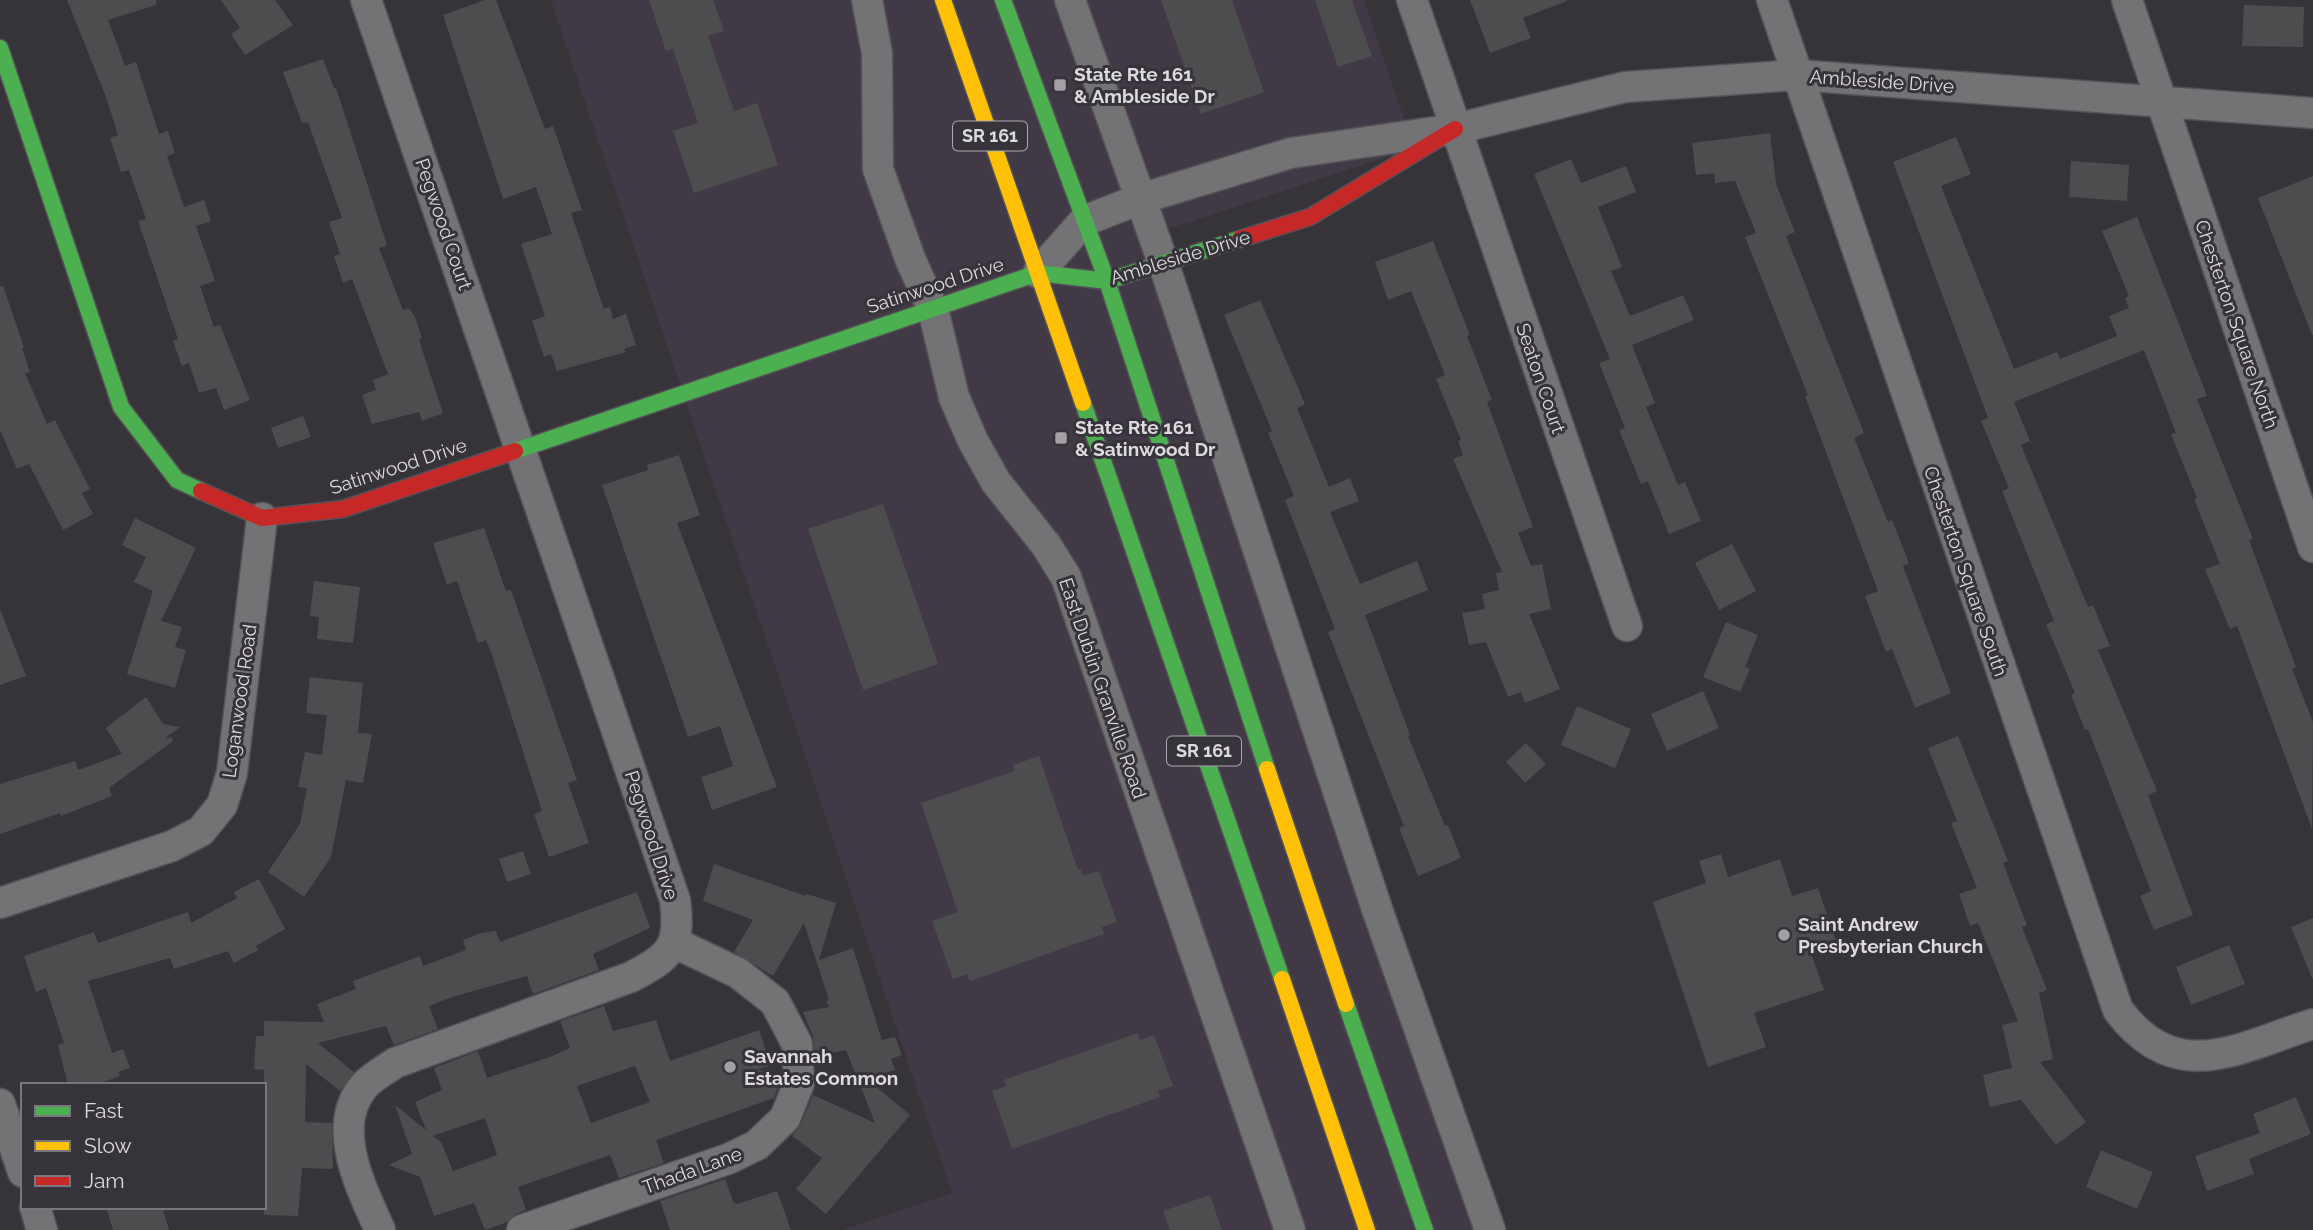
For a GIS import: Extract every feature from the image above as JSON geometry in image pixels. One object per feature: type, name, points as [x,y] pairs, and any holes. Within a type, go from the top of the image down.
[{"type":"main road","name":"SR 161","points":[[943,0],[1367,1230]]},
{"type":"main road","name":"SR 161","points":[[1003,0],[1107,281],[1298,863],[1425,1230]]},
{"type":"main road","name":"Satinwood Drive","points":[[0,48],[7,90],[121,407],[177,480],[262,517],[343,509],[1038,273]]},
{"type":"main road","name":"Ambleside Drive","points":[[1038,273],[1107,281],[1310,217],[1455,129]]},
{"type":"street","name":"Pegwood Court","points":[[366,0],[521,448]]},
{"type":"street","name":"East Dublin Granville Road","points":[[867,0],[877,53],[878,169],[911,261],[933,309],[954,397],[996,482],[1046,545],[1066,577],[1290,1230]]},
{"type":"street","points":[[1070,0],[1163,262],[1377,909],[1490,1230]]},
{"type":"street","name":"Seaton Court","points":[[1412,0],[1628,626]]},
{"type":"street","name":"Chesterton Square South","points":[[1772,0],[2118,1010],[2136,1034],[2161,1050],[2189,1058],[2218,1054],[2313,1024]]},
{"type":"street","name":"Chesterton Square North","points":[[2127,0],[2313,547]]},
{"type":"street","name":"Ambleside Drive","points":[[1038,273],[1084,221],[1140,199],[1291,153],[1455,129],[1625,87],[1797,75],[2313,113]]},
{"type":"street","name":"Pegwood Drive","points":[[521,448],[675,900],[678,924],[675,943]]},
{"type":"street","name":"Loganwood Road","points":[[0,903],[172,846],[201,831],[222,806],[232,774],[262,517]]},
{"type":"street","points":[[380,1230],[352,1162],[348,1123],[363,1087],[395,1063],[631,977],[662,960],[675,943]]},
{"type":"street","name":"Thada Lane","points":[[522,1230],[727,1159],[757,1145],[785,1118],[799,1083],[797,1044],[775,1002],[738,973],[675,943]]},
{"type":"street","points":[[0,1104],[21,1166]]},
{"type":"street","points":[[36,1209],[42,1230]]},
{"type":"shaded area","points":[[551,0],[1364,0],[1414,148],[1143,237],[1488,1230],[843,1230],[952,1193]]},
{"type":"building","points":[[67,0],[156,0],[156,5],[108,20],[125,66],[136,62],[159,134],[168,131],[175,153],[167,156],[184,207],[204,200],[211,221],[196,226],[215,281],[200,286],[214,327],[220,325],[250,400],[224,410],[216,388],[199,393],[189,363],[182,366],[173,341],[178,339],[138,221],[146,219],[129,170],[121,172],[110,138],[118,135],[106,97]]},
{"type":"building","points":[[221,0],[275,0],[293,25],[245,55],[231,34],[240,28]]},
{"type":"building","points":[[485,0],[496,0],[545,129],[553,126],[582,210],[571,213],[604,309],[610,307],[613,319],[626,314],[636,345],[624,349],[626,352],[557,371],[551,354],[544,357],[532,321],[545,316],[521,244],[552,234],[536,187],[503,199],[443,15]]},
{"type":"building","points":[[649,0],[713,0],[724,31],[708,36],[734,111],[757,103],[778,165],[694,193],[673,131],[698,123],[673,49],[666,51]]},
{"type":"building","points":[[1161,0],[1232,0],[1264,92],[1201,114]]},
{"type":"building","points":[[1315,0],[1352,0],[1372,56],[1338,67]]},
{"type":"building","points":[[1470,0],[1567,1],[1523,18],[1531,38],[1490,53]]},
{"type":"building","points":[[2244,5],[2304,7],[2303,47],[2242,46]]},
{"type":"building","points":[[323,59],[336,88],[387,245],[379,248],[403,310],[409,308],[415,317],[422,338],[419,340],[443,413],[422,421],[419,412],[372,424],[362,395],[376,390],[373,380],[388,374],[352,279],[343,283],[334,256],[340,254],[329,222],[342,218],[308,122],[302,123],[283,72]]},
{"type":"building","points":[[1770,133],[1776,184],[1795,232],[1786,236],[1864,433],[1854,438],[1888,522],[1892,520],[1909,563],[1903,566],[1951,693],[1915,708],[1892,649],[1886,652],[1865,596],[1878,591],[1805,396],[1808,395],[1745,237],[1756,233],[1735,181],[1715,183],[1714,173],[1696,175],[1692,143]]},
{"type":"building","points":[[1956,137],[1971,174],[1941,186],[2014,369],[2057,352],[2060,359],[2117,336],[2109,316],[2129,308],[2125,298],[2129,296],[2102,231],[2137,217],[2207,396],[2197,399],[2253,539],[2249,540],[2296,667],[2292,669],[2313,722],[2312,829],[2237,626],[2230,629],[2205,569],[2220,564],[2194,499],[2197,498],[2171,434],[2176,433],[2144,350],[2014,402],[2030,441],[2021,445],[2088,607],[2093,605],[2110,646],[2098,650],[2157,791],[2148,795],[2193,915],[2154,930],[2140,896],[2151,891],[2088,729],[2085,730],[2071,695],[2075,693],[2046,624],[2054,621],[2002,491],[2009,488],[1981,421],[1988,418],[1893,162]]},
{"type":"building","points":[[1571,159],[1581,183],[1626,166],[1636,192],[1598,207],[1622,267],[1611,271],[1630,316],[1683,295],[1694,320],[1632,345],[1655,403],[1646,407],[1678,485],[1685,482],[1701,521],[1669,534],[1648,481],[1641,484],[1619,430],[1625,428],[1599,363],[1610,359],[1534,174]]},
{"type":"building","points":[[2071,161],[2129,165],[2127,201],[2069,197]]},
{"type":"building","points":[[2313,176],[2313,335],[2312,335],[2258,198]]},
{"type":"building","points":[[1433,241],[1470,335],[1467,336],[1492,400],[1487,402],[1533,527],[1518,533],[1531,566],[1542,564],[1551,609],[1529,614],[1560,689],[1525,703],[1521,692],[1508,697],[1486,642],[1469,645],[1462,613],[1485,609],[1482,594],[1499,590],[1496,573],[1502,572],[1453,459],[1463,455],[1458,441],[1461,440],[1436,379],[1445,375],[1411,291],[1388,300],[1375,262]]},
{"type":"building","points":[[0,286],[3,286],[24,347],[22,348],[30,372],[25,373],[47,424],[55,420],[90,489],[82,493],[93,514],[63,530],[29,464],[17,469],[0,430]]},
{"type":"building","points":[[1260,300],[1305,404],[1297,408],[1329,487],[1350,478],[1359,501],[1330,512],[1360,584],[1417,561],[1428,590],[1365,615],[1410,735],[1408,736],[1461,858],[1418,876],[1399,828],[1404,826],[1328,632],[1335,629],[1285,500],[1294,496],[1268,433],[1272,431],[1224,315]]},
{"type":"building","points":[[303,416],[311,437],[278,448],[271,428]]},
{"type":"building","points":[[679,455],[700,515],[677,523],[777,787],[712,810],[701,777],[733,766],[720,726],[688,737],[602,485],[648,470],[647,465]]},
{"type":"building","points":[[883,504],[938,664],[863,690],[808,529]]},
{"type":"building","points":[[135,518],[196,548],[161,621],[182,627],[175,647],[186,650],[175,688],[127,674],[153,591],[134,582],[146,557],[122,545]]},
{"type":"building","points":[[484,528],[506,591],[511,590],[577,780],[568,783],[589,843],[549,857],[534,814],[542,811],[492,655],[486,640],[478,643],[457,581],[447,585],[433,543]]},
{"type":"building","points":[[1732,544],[1756,591],[1719,610],[1695,563]]},
{"type":"building","points":[[314,581],[360,587],[353,643],[317,639],[319,617],[310,616]]},
{"type":"building","points":[[0,609],[26,676],[0,685]]},
{"type":"building","points":[[1726,622],[1758,635],[1745,667],[1750,669],[1740,692],[1703,677]]},
{"type":"building","points":[[310,677],[363,683],[358,733],[372,734],[363,783],[346,780],[331,857],[304,897],[268,872],[300,824],[307,788],[298,787],[305,752],[322,755],[327,715],[306,713]]},
{"type":"building","points":[[1703,691],[1719,728],[1667,751],[1651,714]]},
{"type":"building","points":[[146,697],[163,724],[180,727],[164,739],[171,737],[173,741],[109,788],[112,796],[61,816],[60,813],[0,834],[0,784],[75,761],[78,770],[122,754],[106,728]]},
{"type":"building","points":[[1577,706],[1631,729],[1615,768],[1561,745]]},
{"type":"building","points":[[1958,736],[2008,861],[2003,863],[2027,925],[2022,927],[2047,990],[2039,993],[2053,1059],[2040,1062],[2086,1122],[2056,1145],[2021,1100],[1990,1107],[1983,1075],[2012,1068],[2002,1025],[2018,1021],[1978,923],[1970,926],[1959,894],[1977,888],[1951,823],[1957,821],[1928,748]]},
{"type":"building","points":[[1526,743],[1546,764],[1525,783],[1506,762]]},
{"type":"building","points":[[1039,756],[1078,870],[1081,869],[1083,876],[1099,871],[1117,922],[1102,927],[1104,934],[970,981],[967,974],[953,979],[932,921],[958,912],[921,803],[1015,771],[1013,765]]},
{"type":"building","points":[[523,851],[531,874],[507,882],[499,859]]},
{"type":"building","points":[[1721,854],[1728,877],[1780,859],[1792,896],[1818,888],[1837,944],[1811,953],[1824,990],[1754,1013],[1766,1047],[1708,1067],[1653,902],[1706,883],[1699,861]]},
{"type":"building","points":[[714,864],[806,896],[807,894],[836,903],[819,960],[853,948],[882,1040],[895,1037],[902,1055],[891,1059],[895,1070],[867,1079],[910,1115],[826,1214],[796,1189],[822,1158],[792,1136],[801,1124],[813,1095],[875,1123],[846,1050],[815,1057],[813,1036],[803,1012],[829,1007],[826,1001],[829,1000],[804,923],[773,976],[734,952],[753,920],[703,901]]},
{"type":"building","points":[[259,879],[285,929],[256,946],[258,950],[234,963],[228,951],[174,969],[170,958],[88,981],[112,1053],[123,1049],[130,1068],[118,1072],[120,1076],[101,1083],[68,1083],[58,1045],[64,1043],[46,988],[36,992],[24,956],[94,932],[98,943],[188,912],[191,923],[237,898],[234,892]]},
{"type":"building","points":[[637,892],[650,928],[593,954],[599,970],[533,994],[527,976],[429,1006],[438,1029],[394,1045],[386,1026],[318,1043],[354,1072],[340,1091],[306,1064],[305,1122],[332,1123],[333,1169],[302,1168],[298,1216],[264,1215],[266,1083],[264,1070],[254,1069],[256,1036],[264,1036],[264,1021],[324,1022],[317,1004],[356,989],[353,981],[420,956],[423,966],[466,950],[463,940],[481,933],[496,931],[500,942]]},
{"type":"building","points":[[2313,918],[2313,978],[2312,978],[2291,927]]},
{"type":"building","points":[[2229,945],[2245,984],[2191,1005],[2176,967]]},
{"type":"building","points":[[604,1006],[613,1031],[656,1020],[670,1061],[759,1030],[771,1066],[757,1069],[775,1077],[778,1087],[774,1098],[656,1140],[664,1163],[619,1178],[610,1155],[518,1187],[526,1210],[507,1222],[485,1230],[474,1203],[434,1216],[420,1177],[389,1165],[412,1154],[395,1105],[426,1130],[415,1102],[442,1090],[434,1068],[478,1051],[487,1078],[550,1057],[570,1048],[560,1021]],"holes":[[[635,1066],[650,1102],[591,1123],[577,1086]],[[485,1118],[497,1155],[453,1171],[441,1142],[433,1136]]]},
{"type":"building","points":[[1138,1033],[1140,1040],[1154,1035],[1173,1086],[1158,1091],[1160,1097],[1012,1149],[992,1091],[1007,1086],[1004,1080]]},
{"type":"building","points":[[2296,1097],[2311,1134],[2249,1159],[2254,1174],[2207,1191],[2195,1156],[2260,1133],[2253,1114]]},
{"type":"building","points":[[2101,1150],[2153,1172],[2137,1209],[2086,1187]]},
{"type":"building","points":[[725,1179],[734,1203],[737,1204],[777,1191],[791,1230],[670,1230],[660,1201]]},
{"type":"building","points":[[1210,1195],[1222,1230],[1170,1230],[1163,1211]]},
{"type":"building","points":[[107,1209],[163,1209],[169,1230],[113,1230]]},
{"type":"traffic: fast","points":[[1003,0],[1107,281],[1267,769]]},
{"type":"traffic: fast","points":[[0,48],[121,407],[177,480],[201,491]]},
{"type":"traffic: fast","points":[[515,451],[1038,273],[1107,281],[1240,239]]},
{"type":"traffic: fast","points":[[1083,403],[1282,979]]},
{"type":"traffic: fast","points":[[1346,1004],[1425,1230]]},
{"type":"traffic: slow","points":[[943,0],[1083,403]]},
{"type":"traffic: slow","points":[[1267,769],[1346,1004]]},
{"type":"traffic: slow","points":[[1282,979],[1367,1230]]},
{"type":"traffic: jam","points":[[1240,239],[1310,217],[1455,129]]},
{"type":"traffic: jam","points":[[201,491],[262,518],[343,509],[515,451]]},
{"type":"place","name":"State Rte 161 & Ambleside Dr","points":[[1060,85]]},
{"type":"place","name":"State Rte 161 & Satinwood Dr","points":[[1061,438]]},
{"type":"place","name":"Saint Andrew Presbyterian Church","points":[[1784,935]]},
{"type":"place","name":"Savannah Estates Common","points":[[730,1067]]}]
